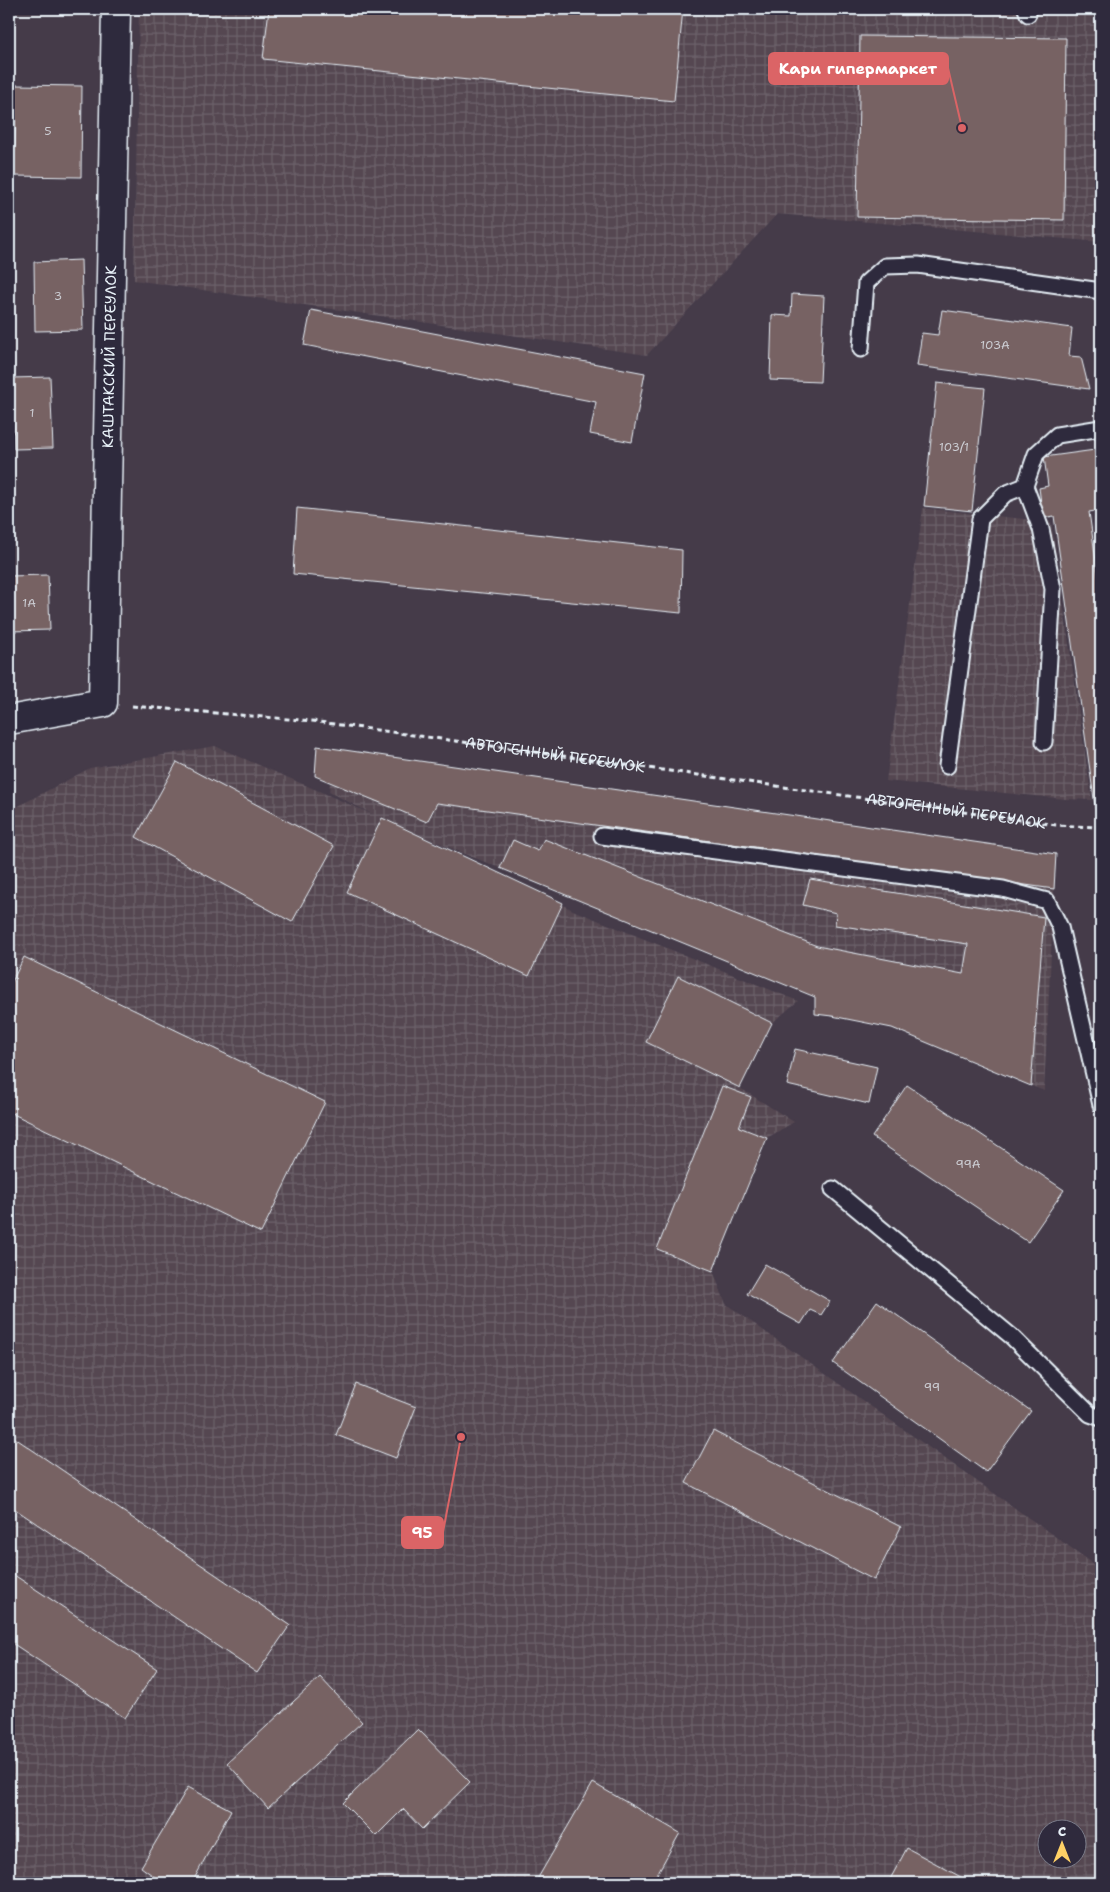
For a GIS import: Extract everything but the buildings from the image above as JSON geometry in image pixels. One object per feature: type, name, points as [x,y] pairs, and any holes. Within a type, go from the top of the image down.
[{"type":"street","name":"КАШТАКСКИЙ ПЕРЕУЛОК","points":[[104,703],[116,9]]},
{"type":"street","points":[[9,720],[104,703]]},
{"type":"lane","points":[[861,349],[866,282],[885,266],[918,265],[1101,291]]},
{"type":"lane","points":[[1044,742],[1053,589],[1041,530],[1026,486],[1036,454],[1057,435],[1101,428]]},
{"type":"lane","points":[[947,766],[980,519],[1005,494],[1026,486]]},
{"type":"lane","points":[[602,836],[1003,889],[1046,901],[1060,927],[1101,1106]]},
{"type":"lane","points":[[832,1189],[1010,1336],[1090,1414],[1101,1418]]},
{"type":"path","name":"АВТОГЕННЫЙ ПЕРЕУЛОК","points":[[104,703],[312,721],[1056,825],[1101,826]]},
{"type":"shaded area","points":[[139,9],[1091,9],[1101,46],[1101,242],[777,214],[647,355],[134,280]]},
{"type":"shaded area","points":[[923,508],[1051,522],[1092,800],[886,781]]},
{"type":"shaded area","points":[[215,746],[374,815],[329,792],[333,756],[1056,854],[1044,1091],[402,828],[575,911],[798,1001],[772,1023],[740,1088],[794,1122],[767,1138],[713,1271],[726,1304],[1101,1569],[1101,1883],[9,1883],[9,811],[90,768]]},
{"type":"place","name":"Кари гипермаркет","points":[[962,128]]},
{"type":"place","name":"95","points":[[461,1437]]}]
